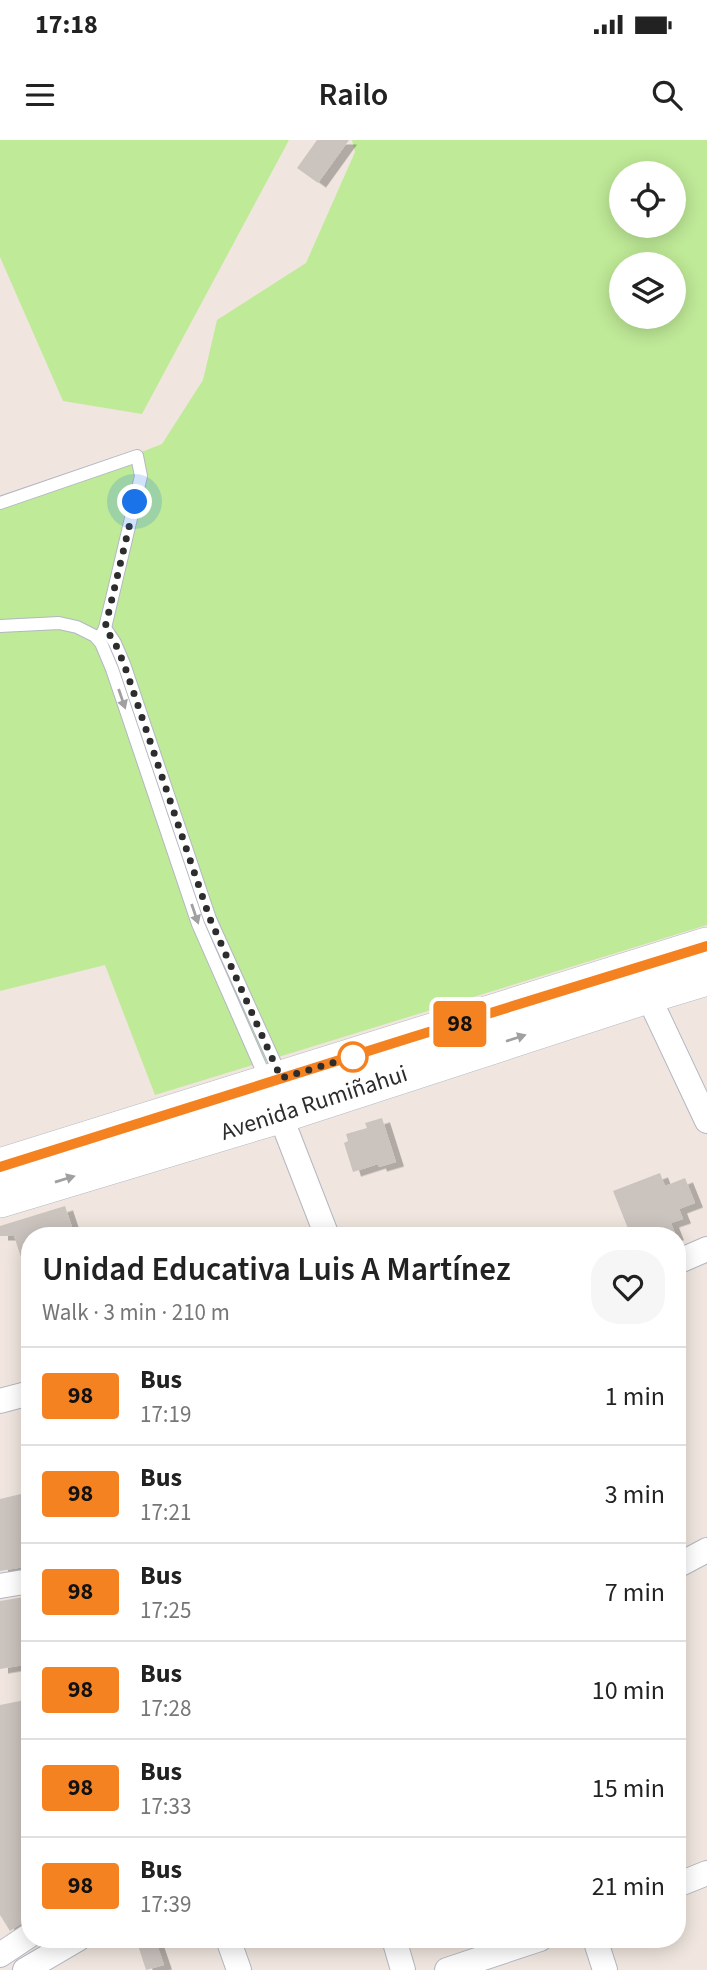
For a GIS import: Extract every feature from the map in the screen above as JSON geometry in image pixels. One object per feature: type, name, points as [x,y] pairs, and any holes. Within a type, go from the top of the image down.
[{"type":"main road","name":"Avenida Rumiñahui","points":[[0,1167],[276,1092],[641,982],[707,946]]},
{"type":"main road","name":"Avenida Rumiñahui","points":[[641,982],[707,977]]},
{"type":"main road","name":"Avenida Rumiñahui","points":[[0,1199],[276,1092]]},
{"type":"street","points":[[641,982],[707,1121]]},
{"type":"street","points":[[276,1092],[324,1227]]},
{"type":"street","points":[[686,1258],[707,1249]]},
{"type":"street","points":[[0,1401],[21,1395]]},
{"type":"street","points":[[686,1559],[707,1550]]},
{"type":"street","points":[[0,1586],[21,1582]]},
{"type":"street","points":[[686,1881],[707,1873]]},
{"type":"street","points":[[0,1955],[21,1941]]},
{"type":"street","points":[[231,1948],[239,1970]]},
{"type":"street","points":[[397,1948],[403,1970]]},
{"type":"street","points":[[447,1970],[513,1948]]},
{"type":"street","points":[[598,1948],[606,1970]]},
{"type":"street","points":[[24,1970],[70,1952]]},
{"type":"lane","points":[[0,503],[137,456],[141,476],[100,632],[101,643],[198,924],[276,1092]]},
{"type":"lane","points":[[0,626],[59,622],[100,632]]},
{"type":"green space","points":[[0,140],[289,140],[142,414],[63,401],[0,257]]},
{"type":"green space","points":[[352,140],[707,140],[707,925],[155,1095],[105,965],[0,991],[0,507],[162,444],[203,380],[217,320],[306,263],[355,152]]},
{"type":"building","points":[[317,140],[349,140],[318,183],[297,168]]},
{"type":"building","points":[[382,1118],[396,1162],[379,1167],[378,1164],[353,1172],[344,1143],[348,1141],[346,1134],[367,1128],[365,1123]]},
{"type":"building","points":[[660,1173],[665,1186],[685,1178],[695,1203],[679,1209],[683,1219],[671,1223],[673,1227],[627,1227],[613,1191]]},
{"type":"building","points":[[65,1206],[72,1227],[21,1227],[21,1257],[14,1236],[0,1236],[0,1226]]},
{"type":"building","points":[[21,1494],[21,1568],[0,1571],[0,1499]]},
{"type":"building","points":[[21,1598],[21,1666],[0,1669],[0,1601]]},
{"type":"building","points":[[21,1701],[21,1924],[10,1931],[0,1915],[0,1705]]},
{"type":"building","points":[[139,1948],[158,1948],[164,1965],[146,1970]]},
{"type":"bus line","name":"98","points":[[0,1167],[707,946]]},
{"type":"route","points":[[135,502],[105,628],[124,664],[210,919],[281,1078],[353,1057]]}]
